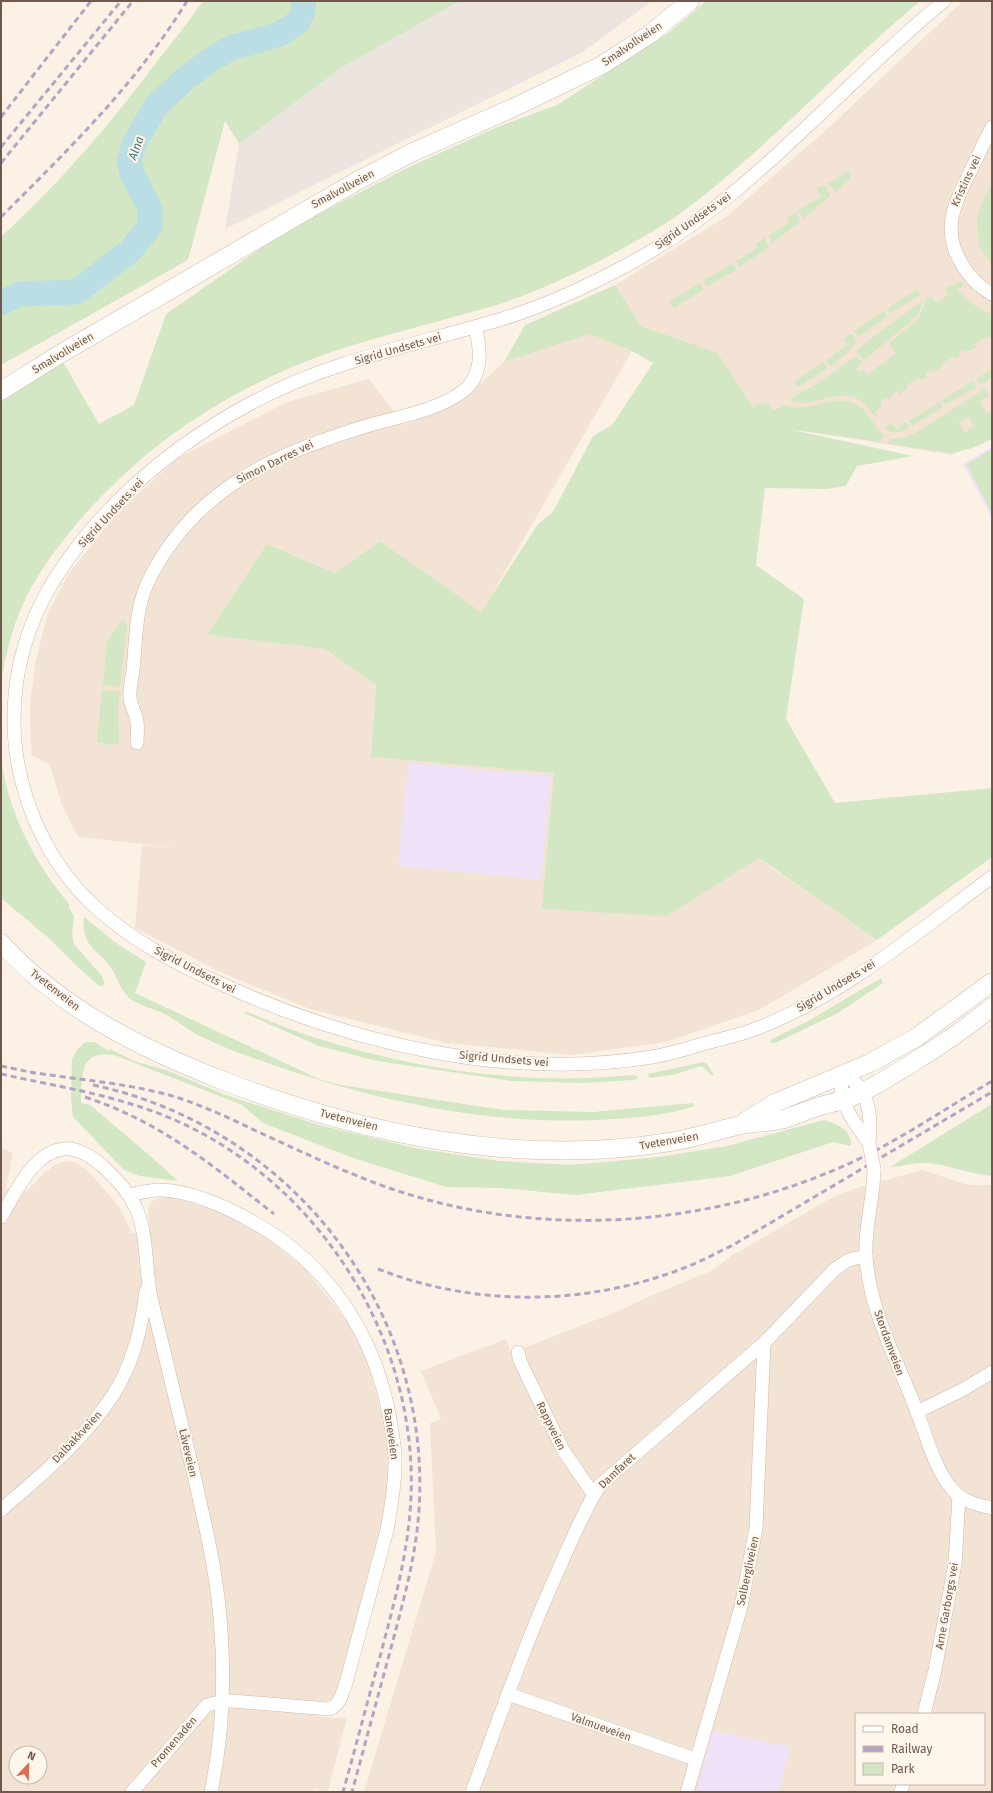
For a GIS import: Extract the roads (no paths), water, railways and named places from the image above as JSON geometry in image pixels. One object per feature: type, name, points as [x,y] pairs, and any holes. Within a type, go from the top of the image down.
[{"type":"main road","name":"Smalvollveien","points":[[1,391],[55,357],[357,181],[410,153],[517,106],[602,65],[650,34],[690,1]]},
{"type":"main road","name":"Tvetenveien","points":[[1,943],[24,965],[63,997],[103,1024],[141,1045],[196,1069],[269,1097],[363,1124],[426,1137],[494,1147],[578,1151],[629,1148],[665,1143],[717,1132],[738,1125],[783,1119],[827,1104],[844,1100],[862,1092],[888,1078],[944,1043],[992,1007]]},
{"type":"main road","name":"Tvetenveien","points":[[738,1125],[775,1104],[870,1063],[917,1037],[992,982]]},
{"type":"street","name":"Sigrid Undsets vei","points":[[944,1],[895,43],[749,180],[689,226],[629,264],[581,289],[508,317],[343,364],[311,376],[252,403],[191,441],[139,481],[95,526],[59,572],[35,614],[23,652],[15,691],[14,715],[18,768],[24,790],[40,834],[64,872],[90,902],[130,934],[185,967],[241,993],[314,1022],[378,1040],[451,1054],[528,1063],[589,1064],[640,1059],[678,1052],[743,1034],[786,1016],[858,975],[992,877]]},
{"type":"street","name":"Kristins vei","points":[[992,127],[956,201],[951,223],[953,245],[957,256],[972,279],[992,294]]},
{"type":"street","name":"Simon Darres vei","points":[[137,743],[137,723],[130,698],[141,604],[148,583],[158,564],[182,529],[196,513],[225,488],[267,464],[305,446],[329,437],[437,405],[463,391],[470,384],[479,366],[480,349],[475,326]]},
{"type":"street","name":"Stordamveien","points":[[868,1137],[853,1119],[844,1100],[841,1090],[841,1081],[844,1074],[851,1078],[862,1092],[869,1106],[868,1137],[874,1169],[867,1223],[866,1256],[872,1293],[882,1328],[943,1475],[952,1489],[959,1496],[975,1504],[992,1508]]},
{"type":"street","name":"Låveveien","points":[[1,1217],[17,1187],[31,1170],[53,1151],[69,1149],[88,1154],[105,1169],[129,1194],[141,1223],[148,1279],[214,1567],[222,1631],[224,1675],[223,1701],[212,1792]]},
{"type":"street","name":"Baneveien","points":[[129,1194],[159,1190],[194,1196],[215,1203],[242,1215],[283,1240],[321,1275],[337,1294],[357,1324],[370,1350],[380,1376],[387,1404],[396,1463],[391,1509],[365,1616],[346,1683],[339,1702],[334,1708],[329,1709],[223,1701]]},
{"type":"street","name":"Damfaret","points":[[472,1792],[508,1694],[554,1578],[594,1494],[600,1485],[616,1469],[674,1422],[764,1343],[835,1269],[848,1260],[866,1256]]},
{"type":"street","name":"Dalbakkveien","points":[[1,1510],[67,1449],[94,1421],[114,1394],[126,1370],[139,1334],[144,1311],[148,1279]]},
{"type":"street","name":"Solbergliveien","points":[[687,1792],[695,1759],[740,1607],[756,1528],[764,1343]]},
{"type":"street","name":"Rappveien","points":[[518,1352],[520,1361],[563,1450],[594,1494]]},
{"type":"street","points":[[917,1412],[962,1390],[992,1372]]},
{"type":"street","name":"Arne Garborgs vei","points":[[924,1713],[935,1670],[954,1571],[959,1496]]},
{"type":"street","name":"Valmueveien","points":[[508,1694],[695,1759]]},
{"type":"street","name":"Promenaden","points":[[132,1792],[202,1710],[207,1705],[223,1701]]},
{"type":"waterway","name":"Alna","points":[[1,303],[20,294],[76,292],[130,251],[150,226],[150,209],[132,173],[129,162],[135,142],[156,106],[186,78],[215,57],[231,48],[277,35],[298,22],[303,11],[304,1]]},
{"type":"railway","points":[[1,117],[91,1]]},
{"type":"railway","points":[[1,147],[121,1]]},
{"type":"railway","points":[[1,163],[133,1]]},
{"type":"railway","points":[[1,217],[76,141],[124,88],[146,60],[187,1]]},
{"type":"railway","points":[[1,1066],[34,1073]]},
{"type":"railway","points":[[30,1072],[140,1088],[176,1097],[216,1112],[357,1176],[392,1189],[448,1205],[505,1215],[563,1220],[621,1219],[679,1213],[736,1202],[792,1186],[846,1165],[883,1147],[992,1081]]},
{"type":"railway","points":[[1,1074],[90,1093],[156,1112],[177,1121],[230,1150],[278,1187],[319,1231],[354,1280],[381,1334],[400,1392],[410,1451],[410,1512],[402,1566],[394,1601],[343,1792]]},
{"type":"railway","points":[[93,1085],[164,1107],[229,1141],[287,1185],[335,1238],[374,1298],[401,1364],[417,1435],[419,1510],[417,1528],[412,1562],[404,1597],[352,1792]]},
{"type":"railway","points":[[378,1269],[416,1282],[455,1291],[494,1296],[534,1297],[573,1295],[613,1289],[651,1279],[695,1264],[733,1245],[992,1092]]},
{"type":"railway","points":[[85,1097],[138,1119],[185,1146],[274,1214]]}]
